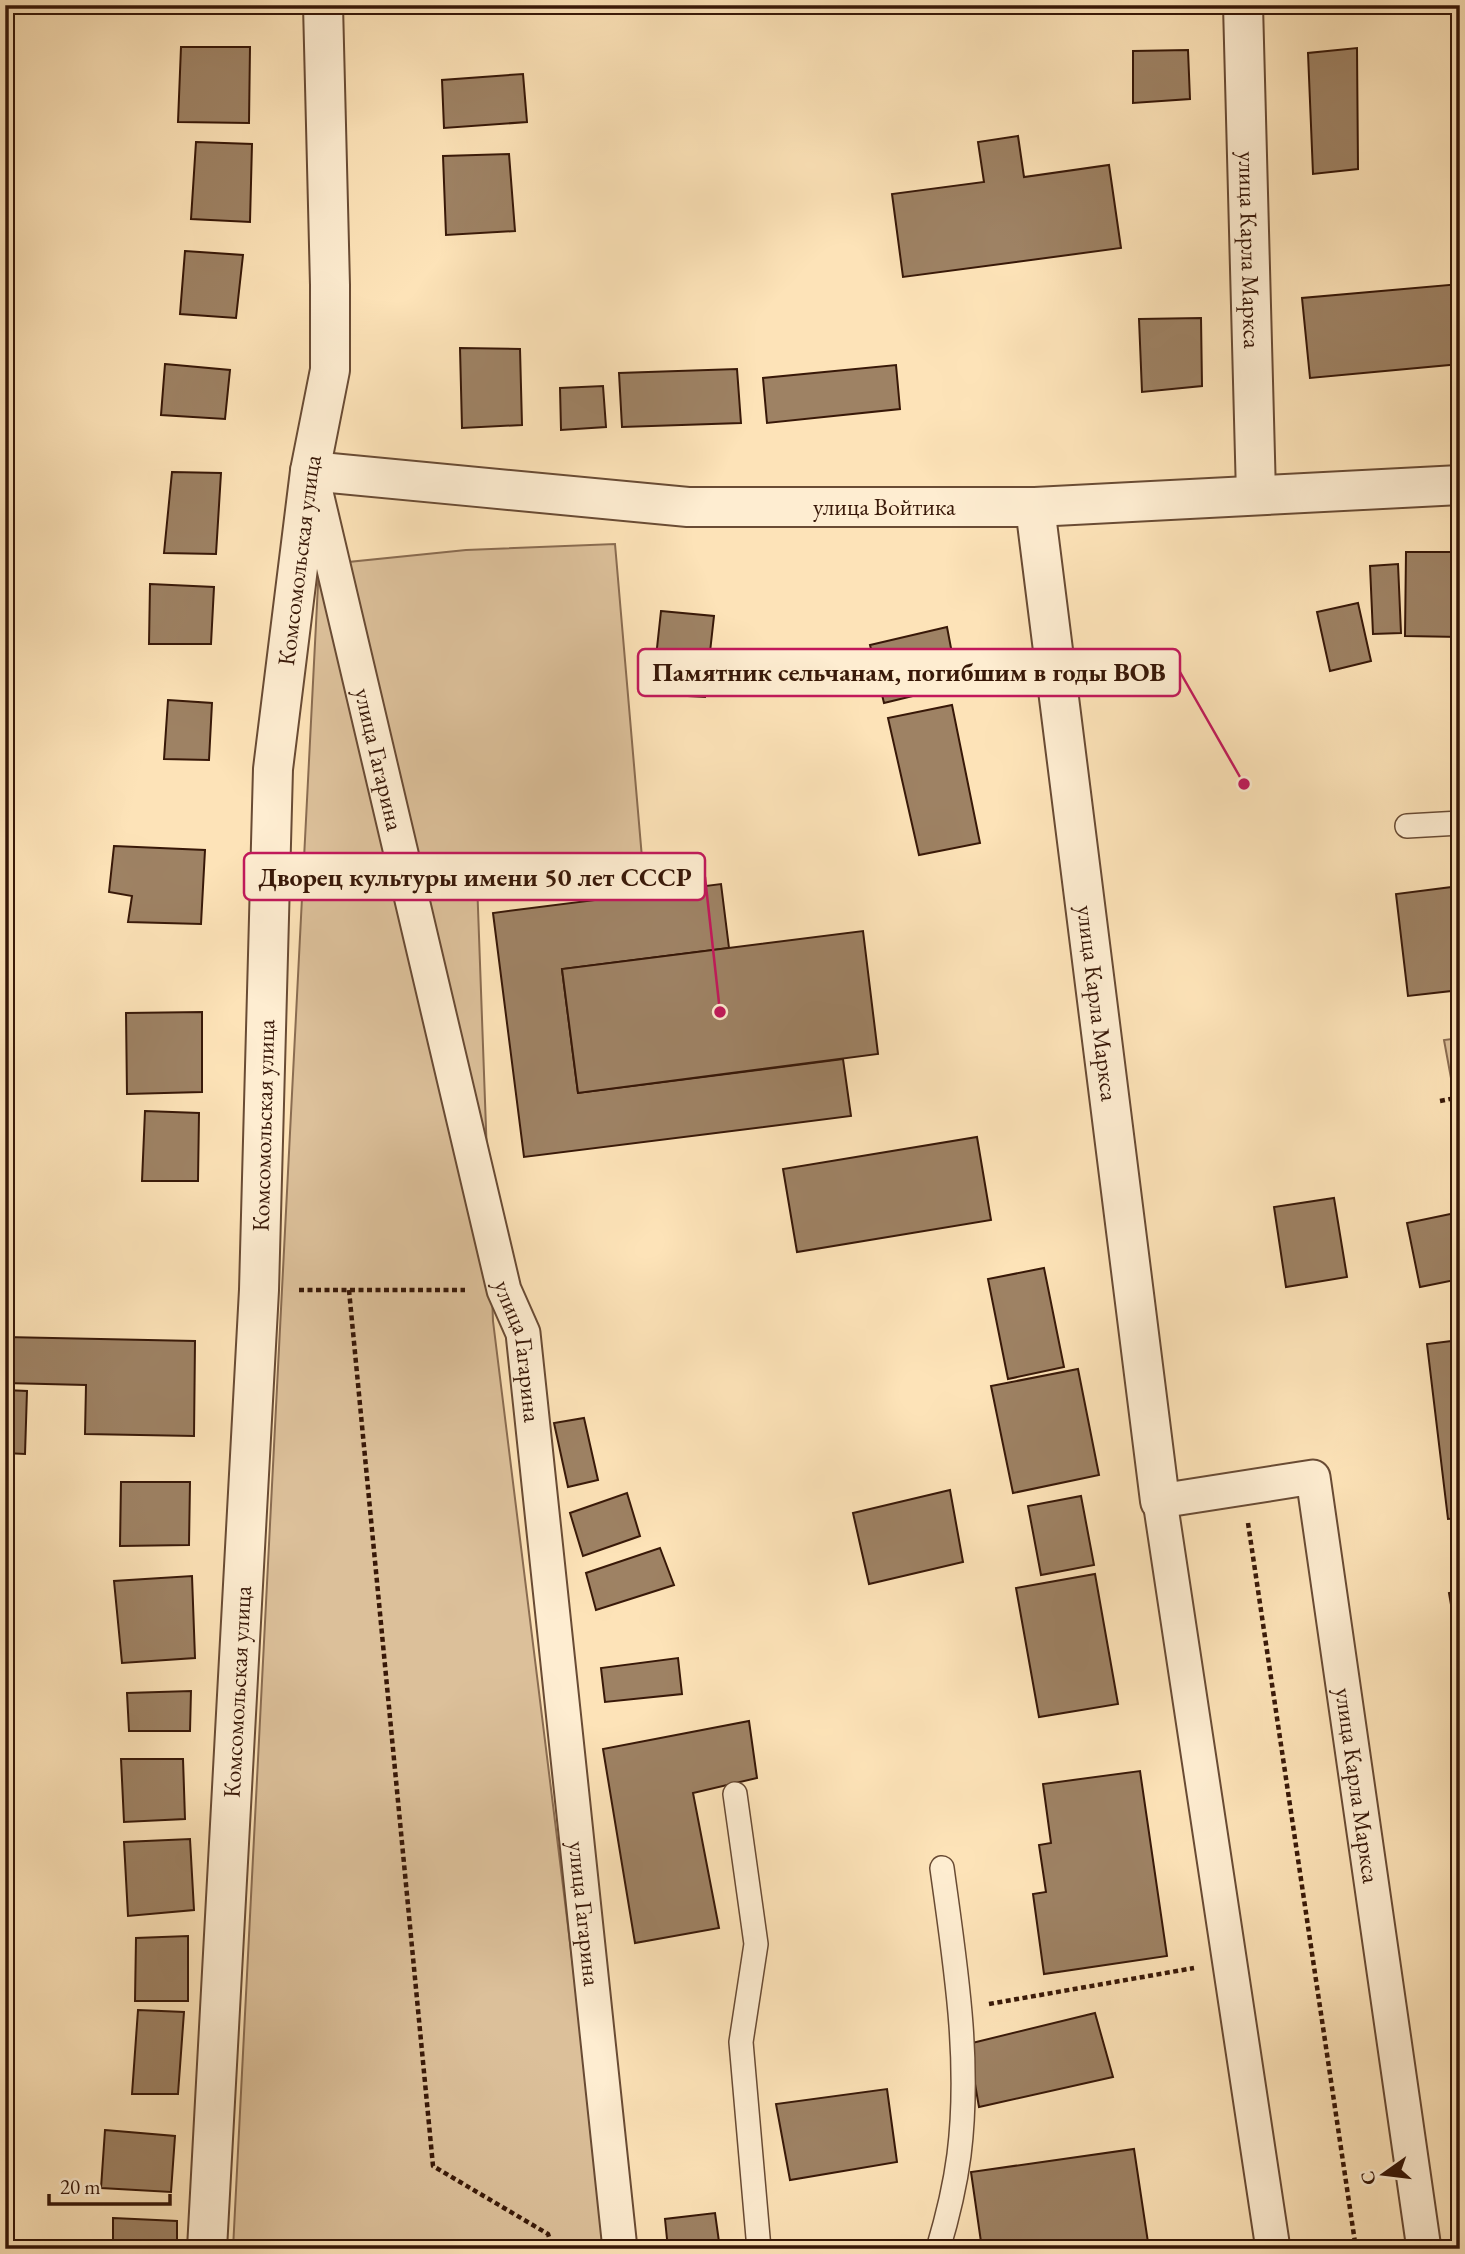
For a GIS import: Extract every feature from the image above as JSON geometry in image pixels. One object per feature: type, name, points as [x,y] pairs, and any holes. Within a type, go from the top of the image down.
[{"type":"street","name":"Комсомольская улица","points":[[207,2249],[259,1290],[273,769],[310,471],[330,370],[323,5]]},
{"type":"street","name":"улица Карла Маркса","points":[[1243,5],[1256,494]]},
{"type":"street","name":"улица Войтика","points":[[310,471],[688,507],[1035,507],[1460,485]]},
{"type":"street","name":"улица Гагарина","points":[[310,471],[504,1290],[523,1333],[620,2249]]},
{"type":"street","name":"улица Карла Маркса","points":[[1035,507],[1160,1501],[1272,2249]]},
{"type":"street","name":"улица Карла Маркса","points":[[1160,1501],[1313,1477],[1424,2249]]},
{"type":"lane","points":[[1407,826],[1460,823]]},
{"type":"lane","points":[[735,1794],[756,1944],[741,2042],[760,2236],[759,2249]]},
{"type":"lane","points":[[938,2249],[959,2155],[963,2079],[961,2008],[942,1868]]},
{"type":"path","points":[[1440,1101],[1460,1097]]},
{"type":"path","points":[[259,1290],[504,1290]]},
{"type":"path","points":[[349,1290],[433,2166],[548,2234],[553,2249]]},
{"type":"path","points":[[1243,1488],[1356,2249]]},
{"type":"path","points":[[961,2008],[1230,1962]]},
{"type":"shaded area","points":[[615,544],[642,858],[477,881],[493,1321],[608,2249],[233,2249],[319,565],[466,550]]},
{"type":"shaded area","points":[[1460,1038],[1460,1087],[1453,1089],[1444,1040]]},
{"type":"building","points":[[185,5],[251,5],[251,9],[184,10]]},
{"type":"building","points":[[181,47],[250,47],[249,123],[178,122]]},
{"type":"building","points":[[1357,48],[1358,169],[1313,174],[1308,53]]},
{"type":"building","points":[[1188,50],[1190,99],[1133,103],[1133,51]]},
{"type":"building","points":[[523,74],[527,122],[444,128],[442,80]]},
{"type":"building","points":[[1018,136],[1024,177],[1109,165],[1121,248],[903,277],[892,194],[984,182],[978,142]]},
{"type":"building","points":[[196,142],[252,144],[250,222],[191,219]]},
{"type":"building","points":[[509,154],[515,231],[446,235],[443,156]]},
{"type":"building","points":[[185,251],[243,255],[236,318],[180,314]]},
{"type":"building","points":[[1460,284],[1460,364],[1310,378],[1302,298]]},
{"type":"building","points":[[1201,318],[1202,386],[1142,392],[1139,319]]},
{"type":"building","points":[[460,348],[520,349],[522,425],[462,428]]},
{"type":"building","points":[[165,364],[230,370],[225,419],[161,415]]},
{"type":"building","points":[[896,365],[900,409],[767,423],[763,378]]},
{"type":"building","points":[[737,369],[741,423],[622,427],[619,373]]},
{"type":"building","points":[[603,386],[606,427],[561,430],[560,388]]},
{"type":"building","points":[[172,472],[221,473],[216,554],[164,553]]},
{"type":"building","points":[[1406,552],[1460,552],[1460,637],[1405,636]]},
{"type":"building","points":[[1398,564],[1401,633],[1373,634],[1370,566]]},
{"type":"building","points":[[150,584],[214,587],[211,644],[149,644]]},
{"type":"building","points":[[1358,603],[1371,661],[1330,671],[1317,612]]},
{"type":"building","points":[[661,611],[714,616],[705,697],[652,694]]},
{"type":"building","points":[[947,627],[958,685],[884,703],[870,645]]},
{"type":"building","points":[[168,700],[212,703],[209,760],[164,759]]},
{"type":"building","points":[[952,705],[980,843],[919,855],[888,718]]},
{"type":"building","points":[[114,846],[205,850],[201,924],[128,922],[132,896],[109,892]]},
{"type":"building","points":[[721,884],[729,948],[562,969],[578,1093],[843,1059],[851,1116],[524,1157],[493,913]]},
{"type":"building","points":[[1460,886],[1460,990],[1408,996],[1396,894]]},
{"type":"building","points":[[863,931],[878,1054],[578,1093],[562,969]]},
{"type":"building","points":[[202,1012],[202,1092],[127,1094],[126,1013]]},
{"type":"building","points":[[145,1111],[199,1113],[198,1181],[142,1181]]},
{"type":"building","points":[[977,1137],[991,1220],[797,1252],[783,1169]]},
{"type":"building","points":[[1334,1198],[1347,1277],[1286,1287],[1274,1207]]},
{"type":"building","points":[[1460,1212],[1460,1279],[1420,1287],[1407,1223]]},
{"type":"building","points":[[1044,1268],[1064,1367],[1008,1379],[988,1279]]},
{"type":"building","points":[[5,1337],[195,1341],[194,1436],[85,1434],[86,1385],[5,1383]]},
{"type":"building","points":[[1460,1340],[1460,1518],[1448,1519],[1427,1344]]},
{"type":"building","points":[[1078,1369],[1099,1475],[1013,1493],[991,1386]]},
{"type":"building","points":[[5,1390],[27,1391],[25,1454],[5,1453]]},
{"type":"building","points":[[584,1418],[598,1480],[568,1487],[554,1423]]},
{"type":"building","points":[[121,1482],[190,1482],[189,1545],[120,1546]]},
{"type":"building","points":[[950,1490],[963,1562],[869,1584],[853,1513]]},
{"type":"building","points":[[627,1493],[640,1536],[583,1556],[570,1513]]},
{"type":"building","points":[[1081,1496],[1094,1565],[1041,1575],[1028,1506]]},
{"type":"building","points":[[660,1548],[674,1585],[596,1610],[586,1573]]},
{"type":"building","points":[[1095,1574],[1118,1704],[1039,1717],[1016,1588]]},
{"type":"building","points":[[192,1576],[195,1658],[122,1663],[114,1581]]},
{"type":"building","points":[[1460,1591],[1460,1657],[1449,1593]]},
{"type":"building","points":[[678,1658],[682,1694],[605,1702],[601,1668]]},
{"type":"building","points":[[191,1691],[190,1731],[129,1731],[127,1693]]},
{"type":"building","points":[[749,1721],[757,1778],[693,1793],[719,1928],[635,1943],[603,1749]]},
{"type":"building","points":[[121,1759],[183,1759],[185,1819],[124,1822]]},
{"type":"building","points":[[1140,1771],[1167,1956],[1044,1974],[1033,1894],[1046,1892],[1039,1845],[1051,1843],[1043,1784]]},
{"type":"building","points":[[190,1839],[194,1910],[128,1916],[124,1842]]},
{"type":"building","points":[[188,1936],[188,2001],[135,2001],[136,1938]]},
{"type":"building","points":[[138,2010],[184,2012],[178,2094],[132,2094]]},
{"type":"building","points":[[1095,2013],[1113,2077],[979,2107],[968,2044]]},
{"type":"building","points":[[887,2089],[897,2162],[790,2180],[776,2104]]},
{"type":"building","points":[[105,2130],[175,2136],[171,2192],[101,2188]]},
{"type":"building","points":[[1134,2149],[1149,2249],[982,2249],[971,2172]]},
{"type":"building","points":[[715,2213],[720,2249],[668,2249],[665,2219]]},
{"type":"building","points":[[113,2218],[177,2221],[177,2249],[113,2249]]},
{"type":"place","name":"Памятник сельчанам, погибшим в годы ВОВ","points":[[1244,784]]},
{"type":"place","name":"Дворец культуры имени 50 лет СССР","points":[[720,1012]]}]
